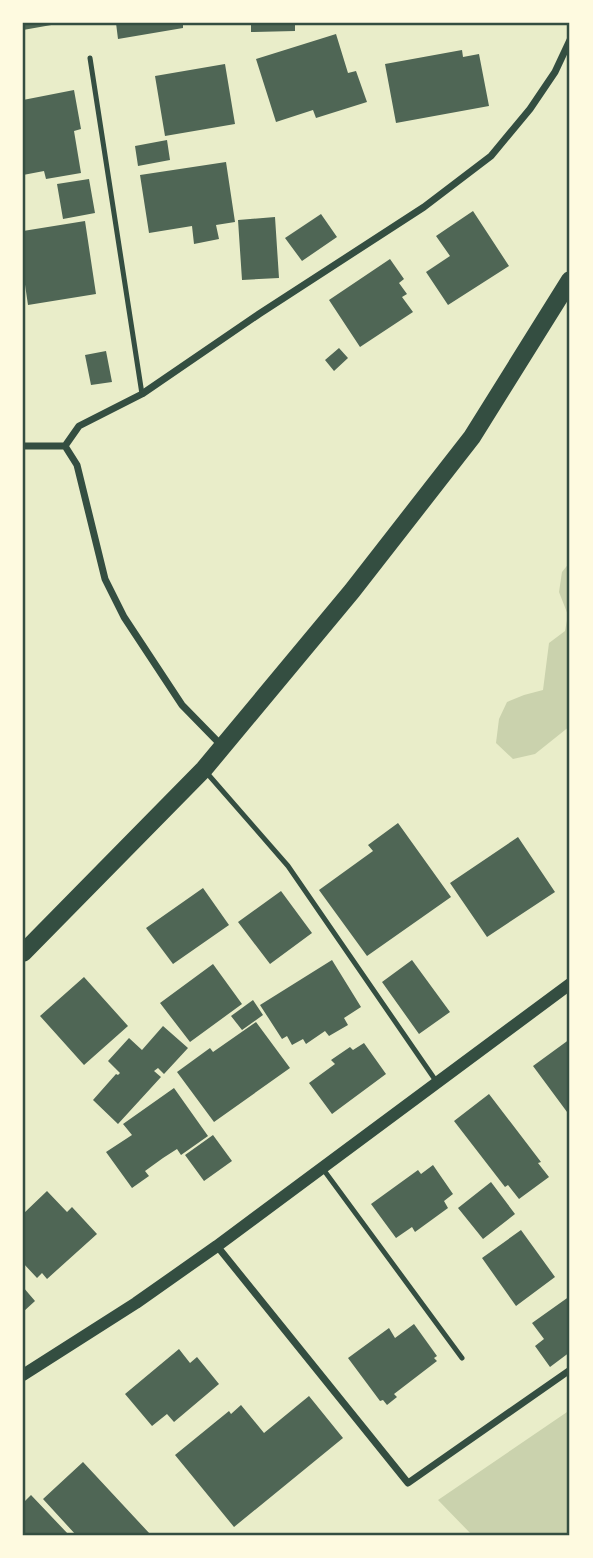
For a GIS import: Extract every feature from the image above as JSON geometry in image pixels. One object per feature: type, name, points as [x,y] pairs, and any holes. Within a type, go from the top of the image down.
[{"type":"main road","points":[[23,953],[204,769],[352,591],[472,438],[570,280]]},
{"type":"street","points":[[65,446],[79,426],[142,394],[424,207],[491,156],[536,100],[555,72],[570,40]]},
{"type":"street","points":[[23,446],[65,446]]},
{"type":"street","points":[[65,446],[77,465],[105,579],[182,705],[223,747]]},
{"type":"street","points":[[23,1375],[218,1246],[570,984]]},
{"type":"street","points":[[218,1246],[408,1483],[570,1370]]},
{"type":"lane","points":[[90,58],[142,394]]},
{"type":"lane","points":[[204,769],[288,866],[438,1083]]},
{"type":"lane","points":[[323,1168],[462,1359]]},
{"type":"green space","points":[[570,562],[570,726],[535,754],[513,759],[496,743],[499,719],[507,702],[543,690],[549,643],[565,631],[568,615],[559,592],[562,572]]},
{"type":"green space","points":[[570,1410],[570,1535],[472,1535],[438,1500]]},
{"type":"building","points":[[23,23],[57,23],[57,24],[23,30]]},
{"type":"building","points":[[116,23],[183,23],[183,28],[118,39]]},
{"type":"building","points":[[251,23],[295,23],[295,31],[251,32]]},
{"type":"building","points":[[336,34],[348,73],[356,71],[367,102],[316,118],[313,110],[276,122],[256,59]]},
{"type":"building","points":[[462,50],[463,57],[479,54],[489,106],[396,123],[385,64]]},
{"type":"building","points":[[225,64],[235,124],[165,136],[155,76]]},
{"type":"building","points":[[74,90],[81,129],[74,131],[81,173],[46,179],[44,171],[23,175],[23,100]]},
{"type":"building","points":[[167,140],[170,160],[138,166],[135,146]]},
{"type":"building","points":[[226,162],[235,222],[216,225],[219,239],[194,244],[192,226],[149,233],[140,175]]},
{"type":"building","points":[[89,179],[95,213],[63,219],[57,184]]},
{"type":"building","points":[[473,211],[509,266],[448,305],[426,272],[450,256],[436,236]]},
{"type":"building","points":[[321,214],[337,237],[302,261],[285,238]]},
{"type":"building","points":[[275,217],[279,278],[242,280],[238,220]]},
{"type":"building","points":[[85,221],[96,294],[28,305],[23,271],[23,231]]},
{"type":"building","points":[[390,259],[404,279],[399,283],[407,294],[402,297],[413,312],[360,347],[329,300]]},
{"type":"building","points":[[339,348],[348,358],[334,371],[325,360]]},
{"type":"building","points":[[106,351],[112,382],[91,385],[85,355]]},
{"type":"building","points":[[398,823],[451,897],[367,956],[319,890],[373,851],[368,845]]},
{"type":"building","points":[[518,837],[555,892],[487,937],[450,883]]},
{"type":"building","points":[[203,888],[229,925],[173,964],[146,928]]},
{"type":"building","points":[[281,891],[312,933],[270,964],[238,922]]},
{"type":"building","points":[[332,960],[361,1007],[344,1018],[348,1025],[329,1036],[325,1031],[306,1044],[303,1039],[292,1045],[287,1036],[282,1039],[260,1005]]},
{"type":"building","points":[[412,960],[450,1012],[419,1034],[382,982]]},
{"type":"building","points":[[213,964],[242,1004],[190,1042],[160,1003]]},
{"type":"building","points":[[84,977],[128,1026],[84,1065],[40,1016]]},
{"type":"building","points":[[253,1000],[263,1015],[242,1030],[231,1016]]},
{"type":"building","points":[[256,1022],[290,1068],[214,1122],[177,1072],[210,1048],[213,1052]]},
{"type":"building","points":[[163,1026],[188,1048],[164,1074],[158,1068],[154,1071],[161,1077],[118,1124],[93,1100],[116,1074],[120,1073],[108,1061],[129,1038],[142,1050]]},
{"type":"building","points":[[570,1039],[570,1116],[533,1066]]},
{"type":"building","points":[[364,1043],[386,1074],[332,1114],[309,1083],[335,1064],[331,1060],[350,1047],[353,1050]]},
{"type":"building","points":[[174,1088],[208,1136],[181,1155],[177,1149],[163,1158],[145,1171],[149,1176],[132,1188],[106,1152],[132,1135],[123,1124]]},
{"type":"building","points":[[489,1094],[541,1162],[538,1163],[549,1177],[519,1199],[508,1185],[505,1187],[454,1121]]},
{"type":"building","points":[[213,1135],[232,1161],[204,1181],[185,1155]]},
{"type":"building","points":[[433,1165],[453,1194],[444,1201],[448,1208],[415,1232],[412,1227],[396,1238],[371,1204],[418,1170],[421,1174]]},
{"type":"building","points":[[491,1182],[515,1214],[483,1239],[458,1208]]},
{"type":"building","points":[[47,1191],[67,1212],[72,1207],[97,1234],[47,1279],[42,1273],[37,1278],[23,1263],[23,1214]]},
{"type":"building","points":[[521,1230],[555,1277],[516,1306],[482,1258]]},
{"type":"building","points":[[23,1287],[35,1301],[23,1312]]},
{"type":"building","points":[[570,1296],[570,1352],[550,1367],[535,1346],[544,1339],[532,1323]]},
{"type":"building","points":[[414,1324],[437,1356],[434,1358],[437,1361],[394,1394],[397,1397],[387,1405],[383,1400],[380,1401],[348,1358],[389,1328],[395,1338]]},
{"type":"building","points":[[179,1349],[190,1363],[197,1357],[219,1384],[174,1422],[167,1414],[152,1426],[125,1394]]},
{"type":"building","points":[[309,1396],[343,1438],[234,1527],[175,1455],[229,1411],[231,1414],[241,1405],[264,1433]]},
{"type":"building","points":[[83,1462],[149,1535],[76,1535],[43,1499]]},
{"type":"building","points":[[31,1495],[69,1535],[23,1535],[23,1503]]}]
